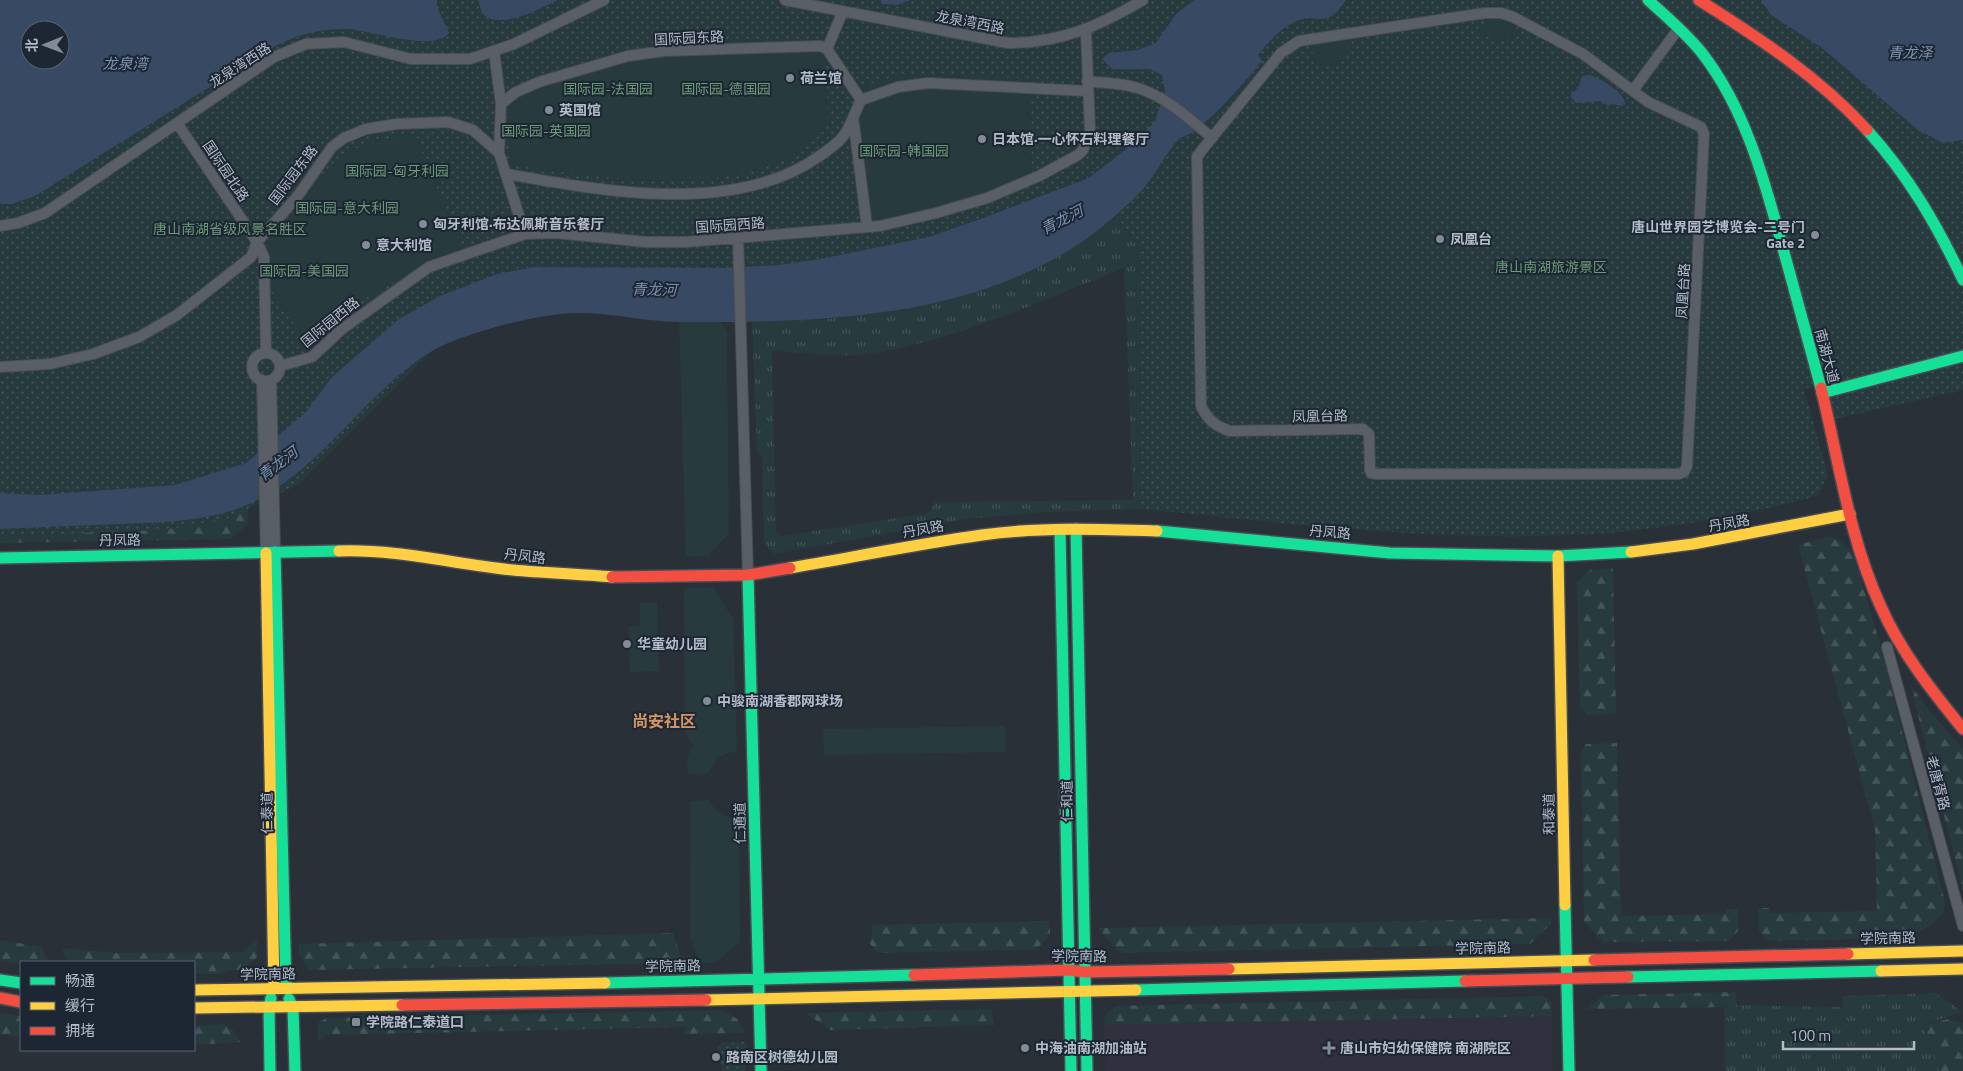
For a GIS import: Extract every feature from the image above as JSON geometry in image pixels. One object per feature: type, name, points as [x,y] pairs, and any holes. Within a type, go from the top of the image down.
[{"type":"main road","name":"南湖大道","points":[[1648,0],[1679,28],[1699,50],[1721,81],[1737,109],[1750,138],[1823,396],[1850,514],[1871,585],[1894,636],[1919,676],[1963,729]]},
{"type":"main road","points":[[1699,0],[1784,55],[1852,112],[1912,184],[1938,226],[1963,280]]},
{"type":"main road","points":[[1823,396],[1963,356]]},
{"type":"main road","points":[[1823,396],[1963,362]]},
{"type":"main road","name":"丹凤路","points":[[0,558],[363,550],[397,552],[512,570],[591,577],[633,578],[748,575],[941,541],[1076,529],[1150,530],[1390,553],[1558,556],[1634,552],[1693,544],[1850,514]]},
{"type":"main road","name":"仁和道","points":[[1076,529],[1087,1071]]},
{"type":"main road","name":"仁和道","points":[[1060,530],[1071,1071]]},
{"type":"main road","name":"仁泰道","points":[[270,552],[280,989],[293,1008],[295,1071]]},
{"type":"main road","name":"和泰道","points":[[1558,556],[1569,1071]]},
{"type":"main road","name":"仁通道","points":[[748,575],[761,1071]]},
{"type":"main road","name":"学院南路","points":[[195,990],[758,980],[1068,970],[1086,972],[1963,951]]},
{"type":"main road","points":[[195,1008],[293,1008],[759,999],[1963,969]]},
{"type":"main road","points":[[0,980],[20,983]]},
{"type":"main road","name":"仁泰道","points":[[270,1071],[268,1007],[280,989]]},
{"type":"main road","points":[[0,998],[20,1002]]},
{"type":"street","name":"龙泉湾西路","points":[[0,226],[18,223],[45,213],[274,57],[306,44],[344,42],[411,59],[470,59],[494,51],[604,0]]},
{"type":"street","name":"龙泉湾西路","points":[[785,0],[1008,43],[1046,41],[1086,30],[1143,0]]},
{"type":"street","points":[[843,11],[827,49],[860,100]]},
{"type":"street","name":"凤凰台路","points":[[1485,13],[1501,13],[1513,17],[1583,54],[1634,89],[1648,102],[1701,127],[1705,139],[1687,466],[1684,472],[1679,474],[1376,474],[1371,473],[1370,470],[1369,434],[1362,429],[1230,431],[1218,427],[1208,419],[1201,406],[1197,157],[1212,138],[1271,65],[1288,47],[1299,41],[1485,13]]},
{"type":"street","points":[[1634,89],[1679,28]]},
{"type":"street","name":"国际园西路","points":[[280,366],[312,358],[342,329],[430,266],[525,234],[556,234],[646,242],[685,242],[867,227],[936,213],[987,198],[1078,155],[1084,150],[1090,132],[1086,30]]},
{"type":"street","name":"国际园东路","points":[[500,104],[516,92],[539,82],[628,56],[703,50],[820,46],[827,49]]},
{"type":"street","points":[[494,51],[500,104],[499,153]]},
{"type":"street","points":[[507,174],[598,190],[658,194],[718,191],[769,179],[806,165],[844,136],[860,100],[898,87],[928,83],[1134,87],[1159,98],[1212,138]]},
{"type":"street","points":[[853,116],[867,227]]},
{"type":"street","name":"国际园东路","points":[[0,367],[28,367],[73,359],[139,337],[177,315],[252,257],[257,242],[297,196],[332,146],[356,132],[397,124],[448,122],[473,130],[499,153],[525,234]]},
{"type":"street","name":"国际园北路","points":[[177,123],[257,242],[264,257],[266,353]]},
{"type":"street","points":[[738,237],[748,575]]},
{"type":"street","points":[[266,353],[277,358],[280,366],[278,374],[267,380],[255,375],[253,362],[258,355],[266,353]]},
{"type":"street","points":[[267,380],[270,552]]},
{"type":"street","name":"老唐胥路","points":[[1887,647],[1963,926]]},
{"type":"shaded area","name":"唐山市妇幼保健院 南湖院区","points":[[1552,1016],[1553,1071],[1105,1071],[1104,1025]]},
{"type":"green space","name":"唐山南湖旅游景区","points":[[0,0],[1963,0],[1963,390],[1834,419],[1825,385],[1804,389],[1828,475],[1818,496],[1774,507],[1685,524],[1577,535],[1452,535],[1389,532],[1139,509],[1140,249],[1116,215],[571,302],[446,337],[299,484],[229,518],[165,530],[0,536]]},
{"type":"green space","points":[[1493,17],[1504,18],[1513,25],[1514,37],[1495,41],[1478,31],[1487,19]]},
{"type":"green space","points":[[1356,36],[1338,63],[1320,69],[1309,45]]},
{"type":"green space","points":[[783,38],[811,40],[826,44],[828,126],[804,149],[787,159],[756,170],[722,177],[686,180],[614,178],[511,165],[506,101],[590,60],[692,44]]},
{"type":"green space","name":"国际园-韩国园","points":[[910,75],[1028,78],[1032,174],[936,212],[862,222],[858,117],[864,86],[892,77]]},
{"type":"green space","points":[[415,134],[462,248],[381,289],[303,337],[266,282],[266,244],[341,155],[371,142]]},
{"type":"green space","points":[[1116,215],[1140,249],[1139,509],[1048,512],[966,519],[775,554],[764,544],[762,456],[757,450],[752,322],[850,317],[944,300],[989,286],[1033,267],[1075,244]],"holes":[[[1124,268],[1133,500],[935,502],[929,513],[782,536],[776,531],[772,351],[857,355],[901,348],[998,318]]]},
{"type":"green space","points":[[721,320],[727,332],[729,534],[708,556],[686,557],[679,322]]},
{"type":"green space","points":[[248,504],[248,524],[231,539],[0,543],[0,529]]},
{"type":"green space","points":[[1830,536],[1847,546],[1854,556],[1880,644],[1945,902],[1944,912],[1931,925],[1905,938],[1770,941],[1759,932],[1758,908],[1769,908],[1769,913],[1877,911],[1875,830],[1798,545]]},
{"type":"green space","points":[[1613,568],[1616,714],[1588,715],[1580,708],[1577,582],[1590,570]]},
{"type":"green space","points":[[713,587],[733,619],[737,752],[723,755],[719,758],[709,773],[688,775],[687,758],[693,745],[686,734],[685,728],[684,588]]},
{"type":"green space","points":[[640,603],[657,603],[659,671],[630,672],[629,626],[640,625]]},
{"type":"green space","points":[[1910,684],[1928,709],[1963,749],[1963,889]]},
{"type":"green space","points":[[1005,726],[1005,752],[824,755],[823,729]]},
{"type":"green space","points":[[1617,743],[1621,916],[1726,914],[1726,909],[1738,909],[1738,931],[1729,941],[1603,942],[1584,922],[1581,752],[1586,744]]},
{"type":"green space","points":[[709,800],[721,814],[739,820],[740,942],[715,963],[701,963],[690,939],[691,801]]},
{"type":"green space","points":[[1551,918],[1551,924],[1530,944],[1120,953],[1098,928]]},
{"type":"green space","points":[[1050,921],[1050,934],[1036,950],[878,953],[870,944],[873,925]]},
{"type":"green space","points":[[673,933],[683,963],[309,970],[299,954],[299,944]]},
{"type":"green space","points":[[0,940],[42,947],[48,961],[20,961],[20,964],[0,961]]},
{"type":"green space","points":[[257,940],[257,957],[243,970],[232,970],[219,974],[195,974],[195,961],[67,961],[62,948],[116,953],[242,952]]},
{"type":"green space","points":[[1736,992],[1737,1007],[1587,1009],[1603,995]]},
{"type":"green space","points":[[1935,993],[1963,1012],[1922,1025],[1939,1071],[1725,1071],[1724,1005],[1843,1007],[1842,996]]},
{"type":"green space","points":[[1543,996],[1551,1002],[1552,1016],[1104,1025],[1105,1015],[1116,1006]]},
{"type":"green space","points":[[991,1009],[995,1025],[830,1030],[806,1013]]},
{"type":"green space","points":[[722,1010],[737,1019],[745,1033],[685,1034],[685,1027],[325,1035],[318,1042],[318,1023],[326,1018]]},
{"type":"green space","points":[[0,1013],[20,1016],[20,1037],[0,1034]]},
{"type":"green space","points":[[1948,1019],[1963,1023],[1963,1071],[1939,1071],[1922,1025]]},
{"type":"green space","points":[[224,1024],[235,1032],[240,1042],[195,1045],[195,1026]]},
{"type":"green space","points":[[746,1042],[746,1071],[719,1071],[722,1070],[718,1046],[721,1043]]},
{"type":"water","name":"龙泉湾","points":[[0,0],[437,0],[437,7],[449,33],[442,39],[416,41],[348,29],[311,32],[294,38],[277,45],[35,196],[12,204],[0,204]]},
{"type":"water","points":[[478,0],[558,0],[523,16],[513,19],[494,20],[483,14]]},
{"type":"water","points":[[881,0],[910,0],[897,5],[881,4]]},
{"type":"water","name":"青龙河","points":[[1194,0],[1346,0],[1338,11],[1328,18],[1309,18],[1296,21],[1278,33],[1258,55],[1262,61],[1239,88],[1206,122],[1176,142],[1147,184],[1133,200],[1070,249],[1020,276],[966,295],[910,308],[852,316],[794,320],[680,322],[580,313],[548,316],[512,323],[460,338],[423,357],[391,382],[304,468],[271,492],[234,510],[200,518],[166,522],[0,529],[0,493],[39,495],[175,485],[246,463],[306,412],[332,377],[399,319],[440,296],[497,274],[534,267],[724,268],[779,265],[820,259],[929,237],[1089,178],[1139,139],[1155,121],[1165,91],[1162,75],[1150,69],[1112,69],[1102,59],[1109,53],[1138,50],[1156,43],[1176,14]]},
{"type":"water","name":"青龙泽","points":[[1761,0],[1963,0],[1963,140],[1943,143],[1918,130],[1822,48],[1771,15]]},
{"type":"water","points":[[1589,75],[1605,82],[1617,91],[1625,104],[1622,106],[1612,104],[1608,106],[1600,101],[1576,103],[1570,96],[1578,88],[1582,76]]},
{"type":"traffic: fast","points":[[1648,0],[1683,32],[1702,53],[1719,78],[1746,131],[1766,188],[1821,388]]},
{"type":"traffic: fast","points":[[1867,130],[1896,165],[1921,201],[1963,280]]},
{"type":"traffic: fast","points":[[1822,393],[1963,356]]},
{"type":"traffic: fast","points":[[1076,529],[1087,1071]]},
{"type":"traffic: fast","points":[[1060,530],[1071,1071]]},
{"type":"traffic: fast","points":[[1157,531],[1390,553],[1558,556],[1631,552]]},
{"type":"traffic: fast","points":[[0,558],[339,551]]},
{"type":"traffic: fast","points":[[275,552],[286,989]]},
{"type":"traffic: fast","points":[[748,575],[761,1071]]},
{"type":"traffic: fast","points":[[1565,905],[1569,1071]]},
{"type":"traffic: fast","points":[[1628,977],[1881,971]]},
{"type":"traffic: fast","points":[[605,983],[914,975]]},
{"type":"traffic: fast","points":[[0,980],[20,983]]},
{"type":"traffic: fast","points":[[1136,990],[1465,981]]},
{"type":"traffic: fast","points":[[270,1071],[269,1007],[271,998]]},
{"type":"traffic: fast","points":[[289,999],[293,1008],[295,1071]]},
{"type":"traffic: slow","points":[[1631,552],[1693,544],[1850,514]]},
{"type":"traffic: slow","points":[[790,568],[934,542],[1004,532],[1069,529],[1157,531]]},
{"type":"traffic: slow","points":[[339,551],[383,552],[513,570],[612,577]]},
{"type":"traffic: slow","points":[[266,553],[274,989]]},
{"type":"traffic: slow","points":[[1558,556],[1565,905]]},
{"type":"traffic: slow","points":[[1848,954],[1963,951]]},
{"type":"traffic: slow","points":[[1229,969],[1594,960]]},
{"type":"traffic: slow","points":[[1881,971],[1963,969]]},
{"type":"traffic: slow","points":[[195,990],[605,983]]},
{"type":"traffic: slow","points":[[706,1000],[1136,990]]},
{"type":"traffic: slow","points":[[195,1008],[402,1005]]},
{"type":"traffic: jam","points":[[1699,0],[1788,59],[1829,93],[1867,130]]},
{"type":"traffic: jam","points":[[1821,388],[1853,527],[1870,581],[1898,640],[1929,686],[1963,729]]},
{"type":"traffic: jam","points":[[612,577],[748,575],[790,568]]},
{"type":"traffic: jam","points":[[1594,960],[1848,954]]},
{"type":"traffic: jam","points":[[914,975],[1068,970],[1086,972],[1229,969]]},
{"type":"traffic: jam","points":[[1465,981],[1628,977]]},
{"type":"traffic: jam","points":[[0,998],[20,1002]]},
{"type":"traffic: jam","points":[[402,1005],[706,1000]]},
{"type":"place","name":"荷兰馆","points":[[790,78]]},
{"type":"place","name":"英国馆","points":[[549,110]]},
{"type":"place","name":"日本馆·一心怀石料理餐厅","points":[[982,139]]},
{"type":"place","name":"匈牙利馆·布达佩斯音乐餐厅","points":[[423,224]]},
{"type":"place","name":"唐山世界园艺博览会-二号门 Gate 2","points":[[1815,235]]},
{"type":"place","name":"凤凰台","points":[[1440,239]]},
{"type":"place","name":"意大利馆","points":[[366,245]]},
{"type":"place","name":"华童幼儿园","points":[[627,644]]},
{"type":"place","name":"中骏南湖香郡网球场","points":[[707,701]]},
{"type":"place","name":"学院路仁泰道口","points":[[356,1022]]},
{"type":"place","name":"中海油南湖加油站","points":[[1025,1048]]},
{"type":"place","name":"唐山市妇幼保健院 南湖院区","points":[[1329,1048]]},
{"type":"place","name":"路南区树德幼儿园","points":[[716,1057]]},
{"type":"district","name":"尚安社区","points":[[664,721]]},
{"type":"park label","name":"国际园-法国园","points":[[608,89]]},
{"type":"park label","name":"国际园-德国园","points":[[726,89]]},
{"type":"park label","name":"国际园-英国园","points":[[546,131]]},
{"type":"park label","name":"国际园-匈牙利园","points":[[397,171]]},
{"type":"park label","name":"国际园-意大利园","points":[[347,208]]},
{"type":"park label","name":"唐山南湖省级风景名胜区","points":[[230,229]]},
{"type":"park label","name":"国际园-美国园","points":[[304,271]]}]
